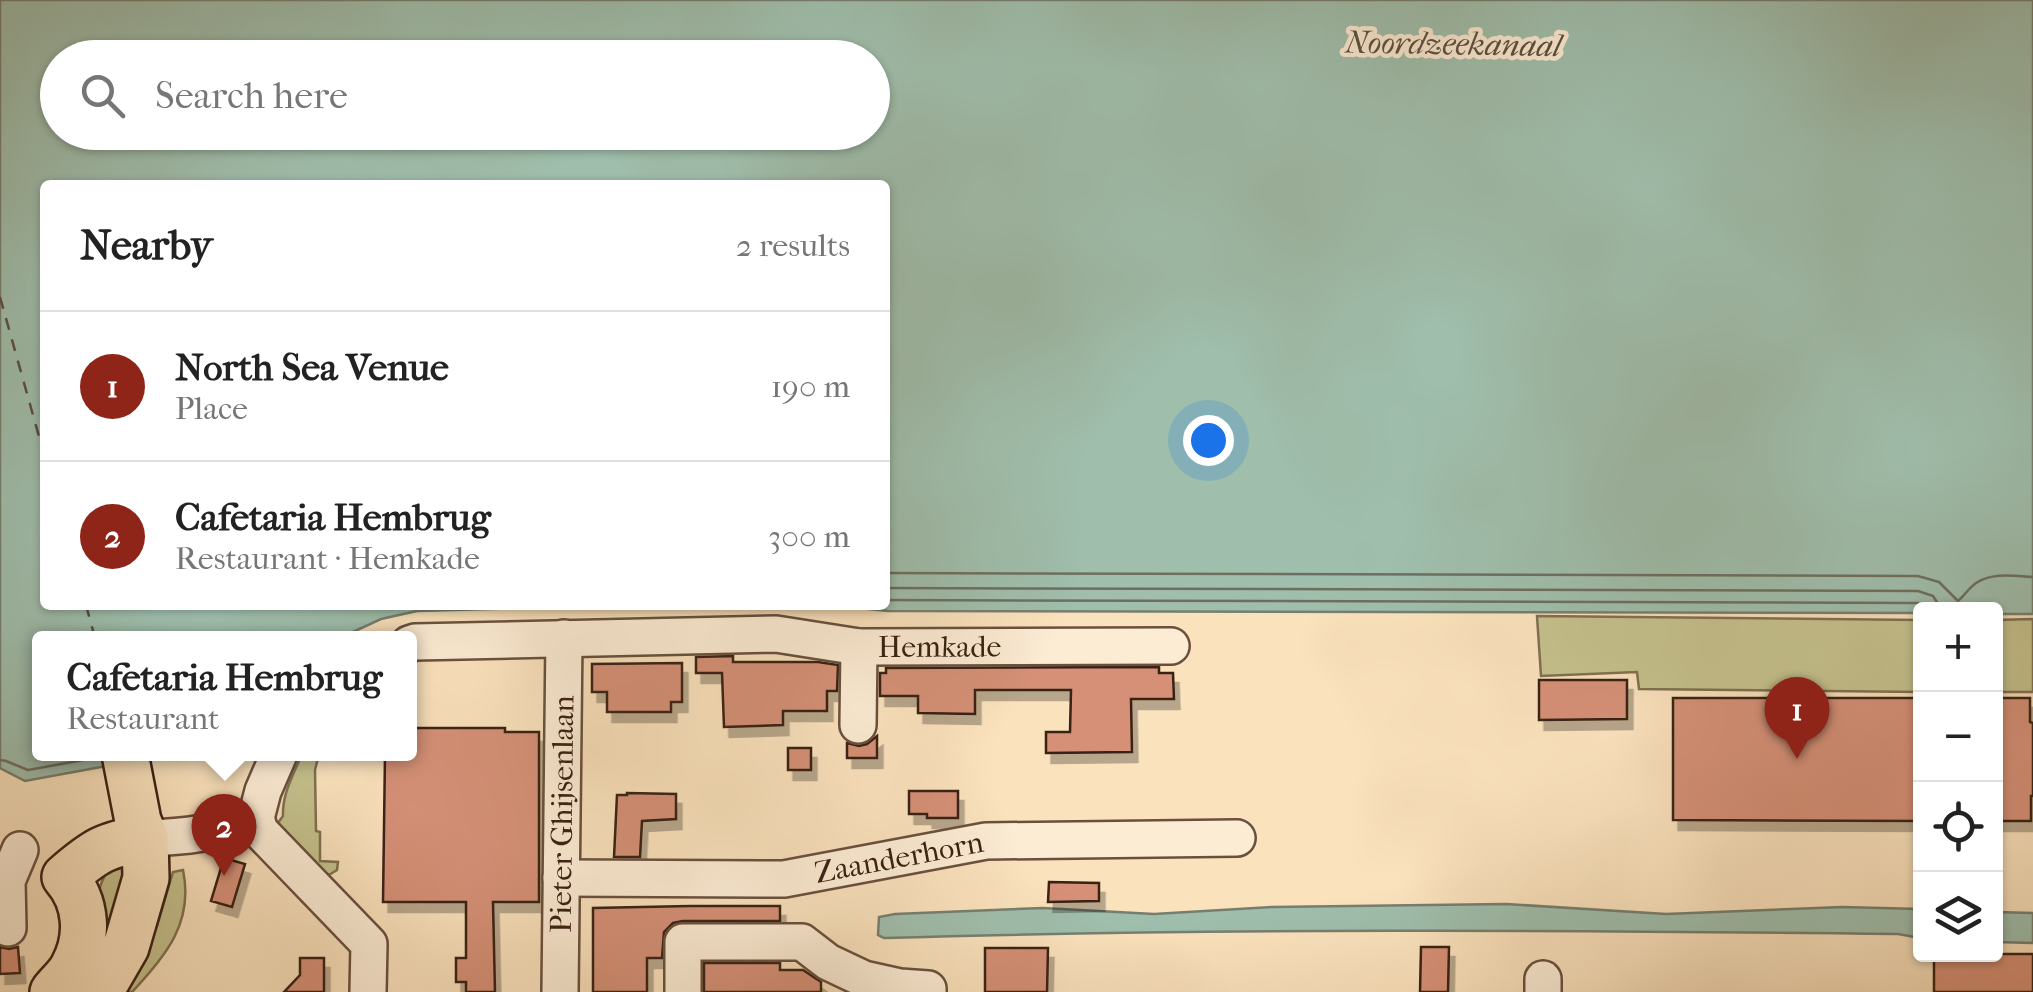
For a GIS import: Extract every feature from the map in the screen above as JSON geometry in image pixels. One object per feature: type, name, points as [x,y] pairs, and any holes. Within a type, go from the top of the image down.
[{"type":"main road","points":[[100,992],[126,947],[146,878],[146,838],[138,820],[126,761]]},
{"type":"main road","points":[[53,992],[73,969],[83,938],[82,906],[65,877],[90,854],[110,844],[146,838]]},
{"type":"street","name":"Hemkade","points":[[417,642],[776,634],[860,647],[1171,646]]},
{"type":"street","name":"Pieter Ghijsenlaan","points":[[560,992],[564,638]]},
{"type":"street","points":[[858,725],[860,647]]},
{"type":"street","points":[[277,761],[256,818],[260,832],[368,944],[368,992]]},
{"type":"street","points":[[146,838],[203,834],[256,818]]},
{"type":"street","name":"Zaanderhorn","points":[[561,878],[784,879],[986,841],[1237,838]]},
{"type":"street","points":[[8,928],[10,845],[65,877]]},
{"type":"street","points":[[683,992],[683,942],[802,942],[828,962],[864,979],[928,992]]},
{"type":"shaded area","points":[[1537,616],[1913,620],[1913,692],[1639,689],[1637,672],[1541,676]]},
{"type":"shaded area","points":[[2033,619],[2033,692],[2003,692],[2003,620]]},
{"type":"shaded area","points":[[299,761],[317,761],[316,831],[320,832],[320,861],[338,862],[337,870],[324,878],[284,837],[278,823],[283,816],[286,792]]},
{"type":"shaded area","points":[[133,858],[125,916],[85,972],[104,876],[112,866]]},
{"type":"shaded area","points":[[183,870],[184,906],[174,937],[132,992],[116,992],[149,928],[157,926],[173,872]]},
{"type":"water","name":"Noordzeekanaal","points":[[0,0],[2033,0],[2033,614],[2003,614],[2003,602],[1913,602],[1913,613],[878,610],[890,610],[890,180],[40,180],[40,610],[456,610],[417,611],[381,619],[355,631],[32,631],[32,761],[136,761],[25,781],[0,768]]},
{"type":"water","points":[[1506,904],[1666,914],[1842,907],[1913,909],[1913,937],[1518,931],[884,938],[878,935],[879,917],[895,914],[1043,908],[1154,914],[1272,907]]},
{"type":"water","points":[[2003,912],[2033,913],[2033,943],[2003,942]]},
{"type":"building","points":[[733,656],[733,662],[838,665],[837,691],[827,691],[827,711],[783,711],[783,725],[724,727],[722,673],[696,673],[696,657]]},
{"type":"building","points":[[682,663],[682,702],[671,702],[671,712],[607,712],[607,692],[592,692],[592,664]]},
{"type":"building","points":[[1159,667],[1159,673],[1173,673],[1174,699],[1131,699],[1132,752],[1046,753],[1046,732],[1070,732],[1071,690],[975,690],[975,714],[918,713],[918,696],[880,696],[880,673],[886,673],[886,668]]},
{"type":"building","points":[[1539,680],[1627,680],[1627,719],[1539,720]]},
{"type":"building","points":[[1673,698],[1913,698],[1913,821],[1673,820]]},
{"type":"building","points":[[2003,698],[2030,698],[2031,821],[2003,821]]},
{"type":"building","points":[[417,728],[539,732],[539,902],[493,902],[495,992],[466,992],[466,982],[456,982],[456,958],[466,958],[466,902],[383,902],[385,761],[417,761]]},
{"type":"building","points":[[877,736],[877,758],[847,758],[847,743],[859,746]]},
{"type":"building","points":[[788,748],[811,748],[811,770],[788,770]]},
{"type":"building","points":[[909,791],[958,791],[958,818],[909,814]]},
{"type":"building","points":[[676,794],[676,819],[642,821],[640,857],[614,857],[617,795]]},
{"type":"building","points":[[224,858],[245,864],[232,907],[211,901]]},
{"type":"building","points":[[1049,882],[1099,883],[1099,901],[1048,902]]},
{"type":"building","points":[[780,906],[780,921],[673,923],[664,932],[662,958],[647,958],[647,992],[593,992],[593,908]]},
{"type":"building","points":[[0,947],[18,947],[20,973],[0,974]]},
{"type":"building","points":[[1421,947],[1449,947],[1448,992],[1420,992]]},
{"type":"building","points":[[985,948],[1048,948],[1047,992],[985,992]]},
{"type":"building","points":[[2003,954],[2033,954],[2033,992],[1934,992],[1934,962],[2003,962]]},
{"type":"building","points":[[300,958],[324,958],[324,992],[284,992],[300,975]]},
{"type":"building","points":[[704,963],[780,963],[780,970],[803,970],[821,982],[821,992],[704,992]]},
{"type":"ferry route","points":[[0,297],[40,440]]},
{"type":"ferry route","points":[[87,610],[93,631]]},
{"type":"place","name":"North Sea Venue","points":[[1797,759]]},
{"type":"place","name":"Cafetaria Hembrug","points":[[224,876]]}]
